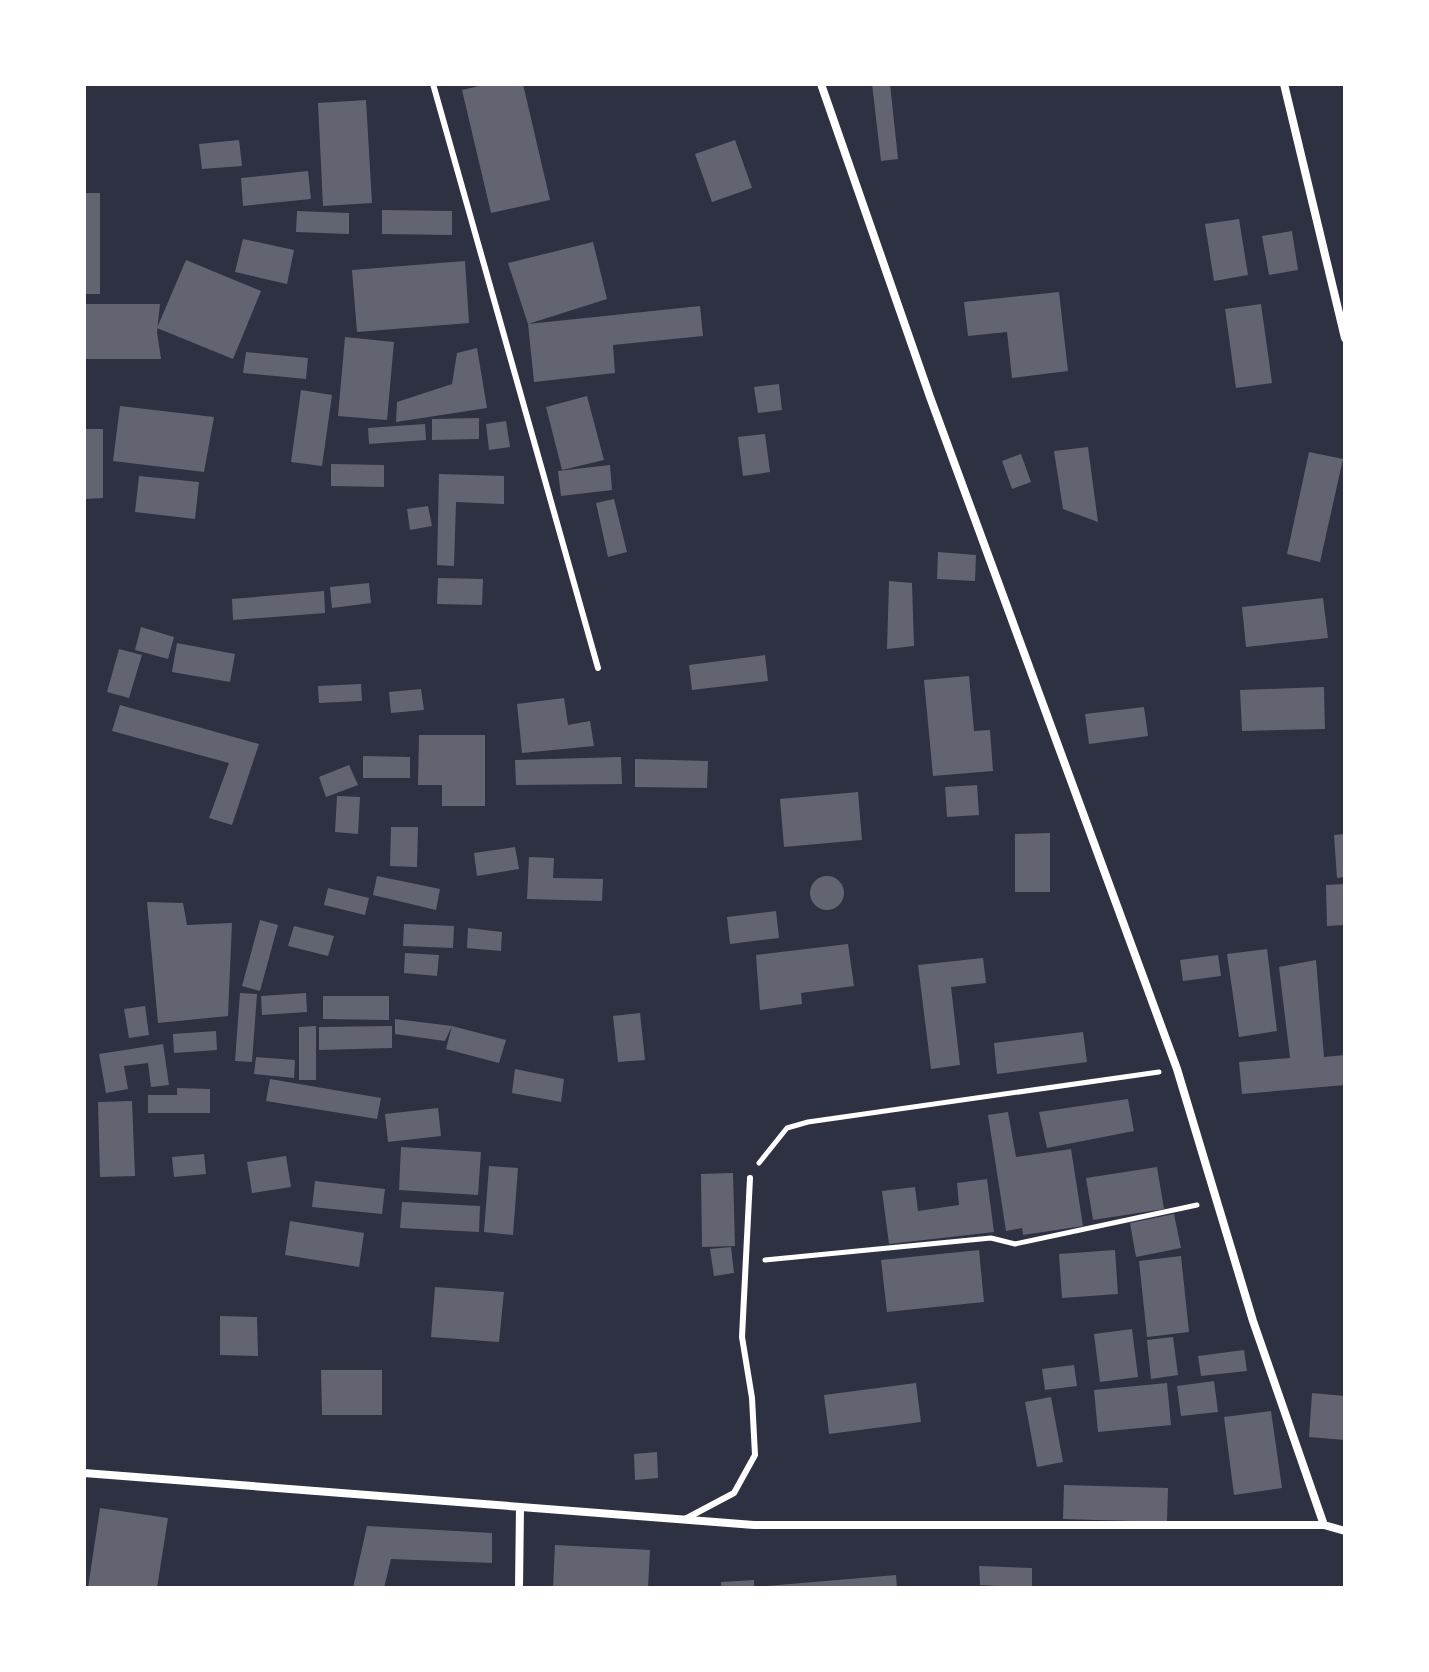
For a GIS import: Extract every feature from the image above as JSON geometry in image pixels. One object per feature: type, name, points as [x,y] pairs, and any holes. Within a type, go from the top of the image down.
[{"type":"street","points":[[821,84],[930,397],[1177,1069],[1253,1321],[1324,1525]]},
{"type":"street","points":[[1284,84],[1345,338]]},
{"type":"street","points":[[84,1473],[754,1525],[1324,1525],[1345,1531]]},
{"type":"street","points":[[519,1588],[520,1507]]},
{"type":"lane","points":[[433,84],[598,668]]},
{"type":"lane","points":[[685,1519],[734,1493],[755,1455],[752,1398],[742,1337],[750,1178]]},
{"type":"path","points":[[750,1178],[767,1149],[787,1128],[808,1122],[1177,1069]]},
{"type":"path","points":[[748,1262],[991,1238],[1015,1244],[1216,1200]]},
{"type":"building","points":[[488,84],[523,84],[550,200],[491,213],[462,90]]},
{"type":"building","points":[[872,84],[890,84],[898,159],[881,161]]},
{"type":"building","points":[[366,100],[372,203],[323,206],[318,103]]},
{"type":"building","points":[[239,140],[242,166],[202,169],[199,144]]},
{"type":"building","points":[[735,140],[752,188],[712,202],[695,154]]},
{"type":"building","points":[[308,171],[311,199],[243,206],[241,178]]},
{"type":"building","points":[[84,193],[100,193],[100,294],[84,294]]},
{"type":"building","points":[[382,210],[452,211],[452,235],[382,234]]},
{"type":"building","points":[[297,211],[349,213],[349,234],[296,232]]},
{"type":"building","points":[[1239,219],[1248,275],[1214,281],[1205,224]]},
{"type":"building","points":[[1292,231],[1298,270],[1269,275],[1262,236]]},
{"type":"building","points":[[243,239],[294,250],[287,284],[235,272]]},
{"type":"building","points":[[593,242],[607,299],[528,324],[508,263]]},
{"type":"building","points":[[186,260],[261,291],[233,359],[157,328]]},
{"type":"building","points":[[465,261],[469,323],[357,332],[352,270]]},
{"type":"building","points":[[1059,292],[1068,371],[1012,378],[1007,332],[968,336],[964,302]]},
{"type":"building","points":[[84,304],[160,304],[157,332],[161,359],[84,359]]},
{"type":"building","points":[[1261,304],[1272,383],[1236,388],[1225,309]]},
{"type":"building","points":[[700,306],[703,336],[613,345],[615,373],[534,382],[528,324]]},
{"type":"building","points":[[345,337],[394,342],[387,420],[338,416]]},
{"type":"building","points":[[477,348],[487,408],[396,422],[397,402],[452,384],[457,353]]},
{"type":"building","points":[[246,352],[308,358],[306,379],[243,373]]},
{"type":"building","points":[[779,384],[782,410],[758,413],[754,387]]},
{"type":"building","points":[[301,390],[332,395],[322,466],[291,462]]},
{"type":"building","points":[[587,396],[604,460],[562,470],[546,407]]},
{"type":"building","points":[[120,406],[214,417],[204,472],[113,461]]},
{"type":"building","points":[[479,418],[479,439],[432,440],[432,419]]},
{"type":"building","points":[[506,421],[510,447],[489,450],[486,424]]},
{"type":"building","points":[[425,424],[426,440],[369,444],[368,428]]},
{"type":"building","points":[[84,429],[103,429],[103,498],[84,499]]},
{"type":"building","points":[[765,434],[770,472],[743,476],[738,437]]},
{"type":"building","points":[[1088,447],[1098,522],[1063,509],[1054,451]]},
{"type":"building","points":[[1309,452],[1343,459],[1320,562],[1287,554]]},
{"type":"building","points":[[1021,454],[1031,482],[1012,489],[1002,461]]},
{"type":"building","points":[[331,464],[384,465],[384,487],[331,486]]},
{"type":"building","points":[[610,465],[612,490],[561,496],[558,471]]},
{"type":"building","points":[[439,474],[504,476],[504,504],[456,502],[454,566],[437,565]]},
{"type":"building","points":[[139,476],[199,482],[195,519],[135,512]]},
{"type":"building","points":[[614,499],[627,552],[608,557],[596,503]]},
{"type":"building","points":[[428,506],[432,526],[410,530],[407,509]]},
{"type":"building","points":[[938,552],[976,555],[975,581],[937,579]]},
{"type":"building","points":[[438,578],[483,579],[482,605],[437,604]]},
{"type":"building","points":[[889,581],[912,583],[914,646],[887,649]]},
{"type":"building","points":[[369,583],[371,603],[332,608],[330,587]]},
{"type":"building","points":[[324,591],[325,613],[233,620],[232,599]]},
{"type":"building","points":[[1323,598],[1328,638],[1246,647],[1242,607]]},
{"type":"building","points":[[141,627],[174,637],[168,659],[135,650]]},
{"type":"building","points":[[177,643],[235,654],[230,682],[172,672]]},
{"type":"building","points":[[119,649],[142,655],[129,698],[107,692]]},
{"type":"building","points":[[765,655],[768,681],[692,690],[689,665]]},
{"type":"building","points":[[969,676],[974,731],[990,730],[993,771],[933,776],[924,680]]},
{"type":"building","points":[[361,684],[362,701],[319,703],[318,686]]},
{"type":"building","points":[[1324,687],[1325,729],[1242,731],[1240,690]]},
{"type":"building","points":[[421,689],[424,710],[391,713],[389,692]]},
{"type":"building","points":[[564,698],[568,725],[590,721],[594,746],[522,753],[517,704]]},
{"type":"building","points":[[120,705],[259,744],[232,825],[209,818],[229,763],[112,731]]},
{"type":"building","points":[[1144,707],[1148,736],[1089,744],[1085,714]]},
{"type":"building","points":[[419,735],[485,735],[485,806],[442,806],[442,785],[418,785]]},
{"type":"building","points":[[363,756],[410,757],[410,778],[363,778]]},
{"type":"building","points":[[621,757],[622,784],[516,785],[515,760]]},
{"type":"building","points":[[635,759],[708,761],[707,788],[635,787]]},
{"type":"building","points":[[349,765],[358,785],[326,797],[319,777]]},
{"type":"building","points":[[977,785],[979,815],[947,817],[945,787]]},
{"type":"building","points":[[858,792],[862,840],[784,847],[780,799]]},
{"type":"building","points":[[337,796],[360,797],[358,834],[335,832]]},
{"type":"building","points":[[391,827],[418,827],[417,867],[390,866]]},
{"type":"building","points":[[1050,833],[1050,892],[1015,892],[1015,834]]},
{"type":"building","points":[[1345,834],[1345,877],[1337,878],[1334,835]]},
{"type":"building","points":[[515,847],[519,869],[477,876],[474,853]]},
{"type":"building","points":[[529,857],[554,858],[553,878],[603,879],[602,901],[527,899]]},
{"type":"building","points":[[377,876],[440,889],[436,910],[373,895]]},
{"type":"building","points":[[827,876],[839,881],[844,893],[839,905],[827,910],[815,905],[810,893],[815,881]]},
{"type":"building","points":[[1345,884],[1345,925],[1327,926],[1326,885]]},
{"type":"building","points":[[328,888],[369,898],[365,915],[324,905]]},
{"type":"building","points":[[147,902],[183,903],[187,925],[232,923],[228,1016],[158,1023]]},
{"type":"building","points":[[776,911],[779,938],[730,944],[727,917]]},
{"type":"building","points":[[260,920],[278,925],[260,991],[242,986]]},
{"type":"building","points":[[404,924],[454,926],[453,948],[403,946]]},
{"type":"building","points":[[294,926],[334,936],[328,956],[288,946]]},
{"type":"building","points":[[468,928],[502,932],[501,951],[467,948]]},
{"type":"building","points":[[848,944],[854,986],[801,993],[802,1004],[760,1010],[756,955]]},
{"type":"building","points":[[1267,949],[1277,1031],[1239,1037],[1227,954]]},
{"type":"building","points":[[405,953],[439,955],[437,976],[404,973]]},
{"type":"building","points":[[1218,955],[1221,976],[1183,981],[1180,960]]},
{"type":"building","points":[[983,958],[986,983],[951,987],[960,1065],[931,1069],[918,965]]},
{"type":"building","points":[[1316,960],[1324,1057],[1345,1055],[1345,1085],[1242,1094],[1239,1062],[1290,1058],[1279,967]]},
{"type":"building","points":[[240,993],[257,994],[252,1062],[235,1061]]},
{"type":"building","points":[[306,993],[307,1012],[262,1015],[261,996]]},
{"type":"building","points":[[323,996],[389,996],[389,1020],[323,1019]]},
{"type":"building","points":[[145,1006],[149,1035],[129,1038],[124,1009]]},
{"type":"building","points":[[640,1013],[645,1060],[618,1062],[613,1016]]},
{"type":"building","points":[[395,1019],[452,1026],[445,1041],[395,1034]]},
{"type":"building","points":[[316,1026],[316,1080],[299,1080],[299,1027]]},
{"type":"building","points":[[392,1026],[392,1048],[319,1050],[319,1027]]},
{"type":"building","points":[[452,1026],[506,1040],[499,1063],[446,1049]]},
{"type":"building","points":[[216,1031],[217,1050],[174,1053],[173,1034]]},
{"type":"building","points":[[1083,1032],[1087,1062],[997,1074],[994,1043]]},
{"type":"building","points":[[163,1044],[169,1085],[151,1087],[148,1063],[124,1066],[128,1089],[106,1093],[99,1054]]},
{"type":"building","points":[[256,1057],[295,1060],[294,1078],[254,1074]]},
{"type":"building","points":[[515,1069],[564,1079],[561,1102],[512,1093]]},
{"type":"building","points":[[270,1079],[381,1098],[377,1119],[266,1101]]},
{"type":"building","points":[[177,1088],[210,1089],[210,1113],[148,1113],[148,1095],[177,1095]]},
{"type":"building","points":[[1128,1099],[1134,1131],[1047,1148],[1039,1112]]},
{"type":"building","points":[[132,1101],[135,1176],[100,1177],[98,1102]]},
{"type":"building","points":[[438,1108],[441,1136],[388,1142],[385,1114]]},
{"type":"building","points":[[1008,1112],[1016,1157],[1071,1149],[1083,1226],[1023,1235],[1022,1228],[1006,1231],[988,1115]]},
{"type":"building","points":[[401,1147],[481,1152],[478,1195],[399,1190]]},
{"type":"building","points":[[204,1154],[206,1174],[174,1177],[172,1157]]},
{"type":"building","points":[[286,1156],[291,1187],[252,1193],[247,1162]]},
{"type":"building","points":[[489,1166],[518,1168],[513,1235],[484,1232]]},
{"type":"building","points":[[1157,1167],[1164,1209],[1093,1220],[1086,1178]]},
{"type":"building","points":[[733,1173],[735,1246],[702,1247],[701,1174]]},
{"type":"building","points":[[987,1179],[994,1232],[889,1244],[882,1191],[915,1187],[918,1211],[959,1205],[957,1183]]},
{"type":"building","points":[[315,1181],[385,1189],[382,1214],[312,1207]]},
{"type":"building","points":[[402,1202],[480,1206],[479,1232],[400,1228]]},
{"type":"building","points":[[1174,1214],[1181,1248],[1136,1257],[1130,1223]]},
{"type":"building","points":[[290,1221],[364,1233],[359,1267],[285,1255]]},
{"type":"building","points":[[731,1247],[734,1273],[714,1276],[710,1249]]},
{"type":"building","points":[[979,1250],[984,1302],[887,1312],[881,1260]]},
{"type":"building","points":[[1115,1250],[1118,1294],[1062,1298],[1059,1254]]},
{"type":"building","points":[[1181,1256],[1189,1332],[1147,1337],[1139,1261]]},
{"type":"building","points":[[435,1287],[504,1292],[499,1342],[431,1337]]},
{"type":"building","points":[[220,1316],[257,1317],[258,1356],[220,1355]]},
{"type":"building","points":[[1132,1329],[1138,1377],[1100,1382],[1094,1334]]},
{"type":"building","points":[[1173,1337],[1178,1375],[1151,1379],[1147,1340]]},
{"type":"building","points":[[1244,1350],[1247,1371],[1201,1376],[1198,1356]]},
{"type":"building","points":[[1074,1365],[1077,1386],[1045,1390],[1042,1369]]},
{"type":"building","points":[[321,1370],[382,1370],[382,1415],[322,1415]]},
{"type":"building","points":[[1214,1381],[1218,1412],[1181,1416],[1177,1386]]},
{"type":"building","points":[[916,1383],[921,1422],[829,1434],[824,1395]]},
{"type":"building","points":[[1167,1383],[1171,1425],[1098,1432],[1094,1390]]},
{"type":"building","points":[[1312,1393],[1345,1396],[1345,1440],[1309,1437]]},
{"type":"building","points":[[1051,1397],[1063,1462],[1037,1467],[1025,1402]]},
{"type":"building","points":[[1271,1411],[1282,1488],[1234,1495],[1224,1417]]},
{"type":"building","points":[[657,1452],[658,1478],[635,1480],[634,1454]]},
{"type":"building","points":[[1064,1485],[1168,1488],[1167,1522],[1063,1519]]},
{"type":"building","points":[[100,1508],[168,1518],[157,1588],[88,1588]]},
{"type":"building","points":[[367,1526],[492,1533],[492,1563],[391,1559],[384,1588],[353,1588]]},
{"type":"building","points":[[555,1545],[650,1550],[648,1588],[553,1588]]},
{"type":"building","points":[[979,1566],[1032,1568],[1032,1588],[980,1585]]},
{"type":"building","points":[[896,1575],[897,1588],[766,1588],[766,1586]]},
{"type":"building","points":[[754,1580],[754,1588],[721,1588],[721,1582]]}]
